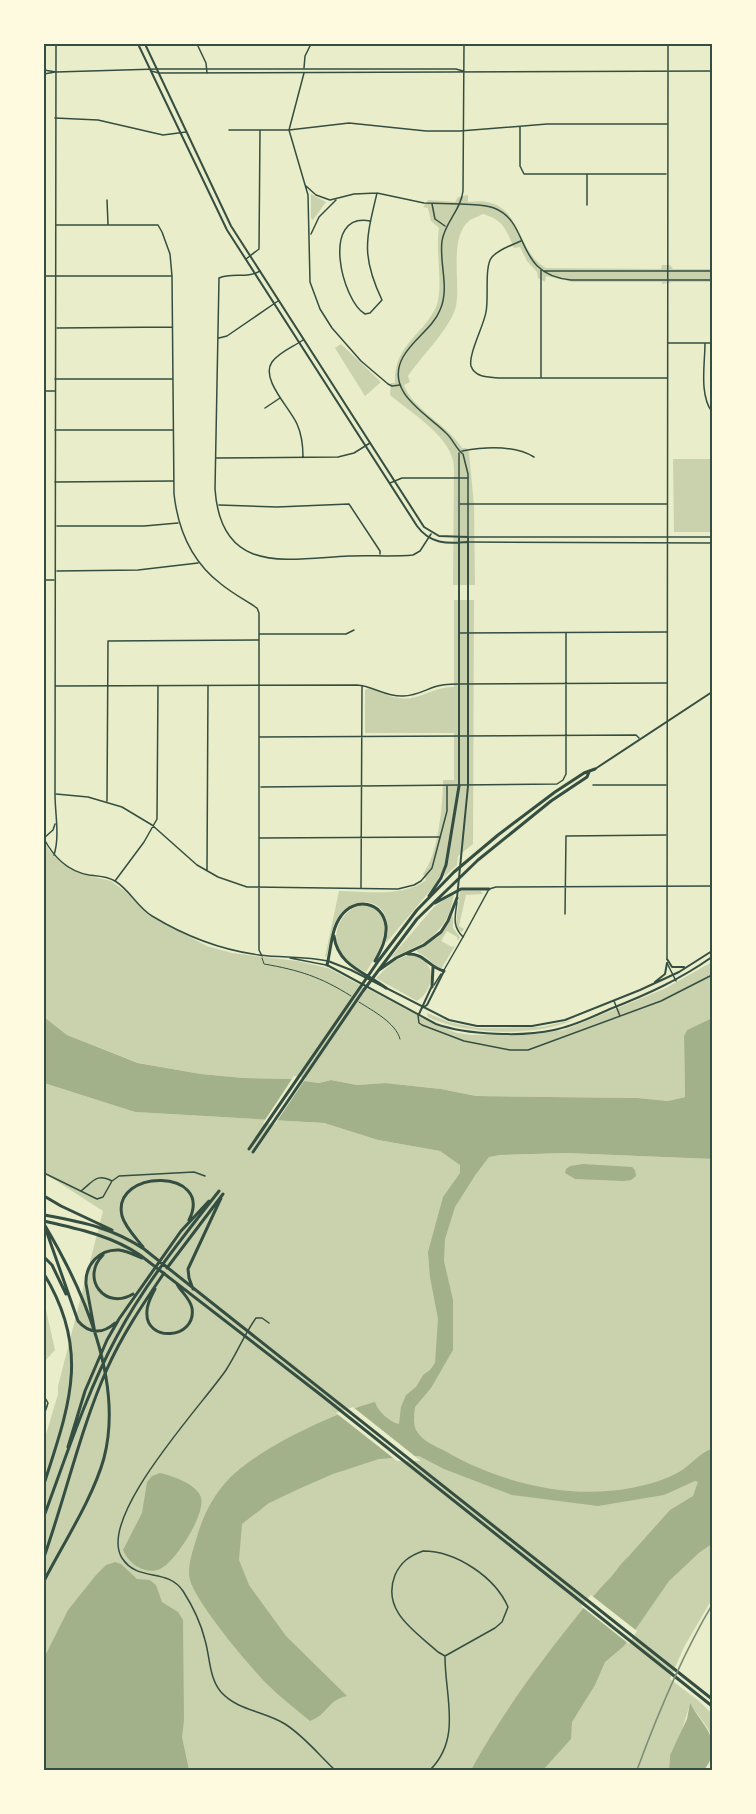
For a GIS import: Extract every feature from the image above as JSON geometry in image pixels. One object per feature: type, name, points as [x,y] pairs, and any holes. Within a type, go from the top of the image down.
[{"type":"highway","points":[[589,772],[588,777],[532,815],[478,860],[428,907],[363,991],[252,1149],[358,989],[396,936],[426,901],[454,872],[498,835],[555,792],[584,773],[595,769]]},
{"type":"highway","points":[[426,901],[441,878],[446,865],[459,786]]},
{"type":"highway","points":[[428,907],[455,891],[489,889]]},
{"type":"highway","points":[[378,971],[403,954],[424,945],[441,932],[457,898]]},
{"type":"highway","points":[[327,963],[340,917],[351,907],[367,904],[380,911],[386,924],[381,951],[370,972]]},
{"type":"highway","points":[[334,934],[340,955],[349,965],[386,988]]},
{"type":"highway","points":[[403,954],[420,955],[433,967],[444,971]]},
{"type":"highway","points":[[432,987],[433,967]]},
{"type":"highway","points":[[61,1470],[85,1391],[107,1340],[137,1291],[186,1225],[193,1211],[194,1202],[191,1194],[184,1187],[166,1181],[147,1182],[136,1185],[128,1191],[124,1198],[122,1215],[144,1249]]},
{"type":"highway","points":[[186,1225],[221,1193]]},
{"type":"highway","points":[[44,1557],[100,1386],[121,1341],[160,1278],[221,1193]]},
{"type":"highway","points":[[196,1291],[189,1278],[189,1269],[221,1193]]},
{"type":"highway","points":[[44,1516],[94,1384],[126,1321],[155,1274],[221,1193]]},
{"type":"highway","points":[[44,1196],[119,1233],[144,1249],[400,1450],[698,1690],[712,1706]]},
{"type":"highway","points":[[44,1215],[119,1233]]},
{"type":"highway","points":[[44,1224],[85,1230],[114,1240],[147,1260],[712,1699]]},
{"type":"highway","points":[[44,1224],[72,1307]]},
{"type":"highway","points":[[44,1224],[90,1315]]},
{"type":"highway","points":[[44,1581],[89,1495],[101,1466],[106,1443],[109,1402],[90,1315],[86,1276],[93,1260],[106,1253],[122,1251],[147,1260]]},
{"type":"highway","points":[[106,1253],[98,1260],[94,1271],[98,1289],[106,1296],[116,1299],[127,1297],[137,1291]]},
{"type":"highway","points":[[44,1257],[52,1265],[78,1321],[89,1330],[98,1331],[108,1329],[119,1319]]},
{"type":"highway","points":[[44,1274],[58,1300],[67,1329],[72,1370],[68,1409],[44,1484]]},
{"type":"highway","points":[[160,1278],[148,1304],[147,1312],[150,1324],[161,1333],[180,1332],[187,1326],[191,1317],[190,1303],[176,1282]]},
{"type":"main road","points":[[138,44],[227,230],[417,526],[429,538],[438,542],[467,542]]},
{"type":"main road","points":[[145,44],[231,226],[424,527],[432,534],[439,536],[468,537],[468,786],[457,898]]},
{"type":"main road","points":[[459,538],[459,786]]},
{"type":"main road","points":[[595,769],[712,692]]},
{"type":"main road","points":[[386,988],[449,1020],[471,1025],[536,1026],[566,1020],[651,986],[712,951]]},
{"type":"main road","points":[[327,963],[376,992],[448,1028],[470,1032],[542,1032],[566,1027],[676,981],[712,957]]},
{"type":"main road","points":[[651,986],[664,975],[667,961],[675,968],[687,967]]},
{"type":"main road","points":[[327,963],[358,972]]},
{"type":"main road","points":[[418,1014],[427,1005],[444,971]]},
{"type":"main road","points":[[422,1008],[422,1003],[432,987]]},
{"type":"street","points":[[54,855],[57,847],[55,823],[56,44]]},
{"type":"street","points":[[197,44],[207,73]]},
{"type":"street","points":[[311,44],[305,56],[304,73],[289,130],[306,185],[309,209],[310,282],[320,309],[332,328],[361,361],[390,386],[400,385]]},
{"type":"street","points":[[464,44],[464,191],[460,204],[446,227],[442,245],[443,302],[437,316],[404,357],[399,372],[400,385],[406,398],[448,434],[460,452],[464,454],[468,478],[468,537],[712,537]]},
{"type":"street","points":[[668,44],[667,961],[676,981]]},
{"type":"street","points":[[44,74],[157,69],[456,69],[464,72]]},
{"type":"street","points":[[44,70],[56,72]]},
{"type":"street","points":[[150,70],[159,73],[712,71]]},
{"type":"street","points":[[55,118],[98,120],[163,135],[187,132]]},
{"type":"street","points":[[229,130],[289,130],[349,123],[426,131],[464,131],[563,124],[668,124]]},
{"type":"street","points":[[520,127],[521,172],[528,174],[668,174]]},
{"type":"street","points":[[246,260],[259,249],[260,130]]},
{"type":"street","points":[[587,174],[587,205]]},
{"type":"street","points":[[306,185],[320,198],[330,200],[354,194],[377,193],[432,203],[486,206],[501,211],[512,223],[530,259],[542,270],[557,278],[571,280],[712,280]]},
{"type":"street","points":[[370,221],[352,222],[343,230],[341,237],[341,271],[363,314],[368,314],[381,300],[367,262],[367,236],[377,193]]},
{"type":"street","points":[[310,238],[319,217],[339,198]]},
{"type":"street","points":[[107,200],[108,225]]},
{"type":"street","points":[[432,203],[435,219],[446,227]]},
{"type":"street","points":[[55,225],[158,225],[167,242],[172,276],[174,481],[179,523],[185,540],[199,562],[222,585],[258,609],[259,950],[262,956]]},
{"type":"street","points":[[521,241],[498,252],[490,260],[487,309],[471,362],[475,372],[484,376],[541,378],[668,378]]},
{"type":"street","points":[[542,270],[712,271]]},
{"type":"street","points":[[541,378],[542,270]]},
{"type":"street","points":[[260,271],[255,274],[220,277],[215,458],[217,505],[222,520],[234,540],[245,551],[257,556],[295,561],[413,555],[420,551],[432,534]]},
{"type":"street","points":[[44,276],[172,276]]},
{"type":"street","points":[[219,338],[227,336],[279,300]]},
{"type":"street","points":[[55,328],[173,327]]},
{"type":"street","points":[[303,458],[300,430],[270,380],[269,369],[275,359],[304,340]]},
{"type":"street","points":[[668,343],[712,343]]},
{"type":"street","points":[[705,343],[705,394],[712,412]]},
{"type":"street","points":[[55,379],[174,379]]},
{"type":"street","points":[[44,391],[55,391]]},
{"type":"street","points":[[265,408],[281,398]]},
{"type":"street","points":[[55,430],[174,430]]},
{"type":"street","points":[[215,458],[344,456],[370,443]]},
{"type":"street","points":[[460,452],[471,449],[516,450],[534,457]]},
{"type":"street","points":[[459,538],[458,455],[460,452]]},
{"type":"street","points":[[389,483],[402,478],[468,478]]},
{"type":"street","points":[[55,482],[174,481]]},
{"type":"street","points":[[217,505],[284,507],[349,504],[380,551],[380,555]]},
{"type":"street","points":[[460,504],[668,504]]},
{"type":"street","points":[[55,526],[144,526],[179,523]]},
{"type":"street","points":[[467,542],[712,543]]},
{"type":"street","points":[[55,571],[138,570],[199,562]]},
{"type":"street","points":[[44,580],[55,580]]},
{"type":"street","points":[[259,634],[346,633],[354,630]]},
{"type":"street","points":[[459,633],[668,632]]},
{"type":"street","points":[[259,787],[549,786],[559,783],[566,776],[566,633]]},
{"type":"street","points":[[107,801],[108,641],[259,640]]},
{"type":"street","points":[[55,686],[362,685],[392,695],[404,696],[416,695],[438,686],[459,684],[668,683]]},
{"type":"street","points":[[207,871],[208,685]]},
{"type":"street","points":[[361,889],[362,685]]},
{"type":"street","points":[[115,881],[158,816],[158,686]]},
{"type":"street","points":[[259,737],[636,735],[640,739]]},
{"type":"street","points":[[593,785],[667,785]]},
{"type":"street","points":[[55,794],[78,795],[107,801],[132,812],[153,826],[189,859],[207,871],[238,884],[259,888],[398,889],[414,885],[428,875],[432,868],[447,808],[447,786]]},
{"type":"street","points":[[55,823],[53,830],[44,838],[54,855],[63,864],[80,873],[115,881],[138,905],[159,920],[211,945],[262,956],[309,958],[327,963]]},
{"type":"street","points":[[565,914],[566,836],[667,835]]},
{"type":"street","points":[[260,838],[440,837]]},
{"type":"street","points":[[432,987],[444,971],[489,889],[565,886],[712,886]]},
{"type":"street","points":[[457,898],[455,925],[463,937]]},
{"type":"street","points":[[286,957],[327,963]]},
{"type":"street","points":[[418,1014],[419,1023],[451,1037],[522,1051],[533,1049],[661,1001],[712,975]]},
{"type":"street","points":[[614,1001],[620,1017]]},
{"type":"street","points":[[44,1173],[93,1198],[100,1199],[106,1195],[112,1181],[119,1176],[168,1172],[194,1172],[205,1176]]},
{"type":"street","points":[[81,1192],[98,1177],[103,1176],[112,1181]]},
{"type":"street","points":[[269,1323],[262,1318],[255,1318],[226,1370],[156,1461],[135,1493],[123,1520],[118,1548],[122,1558],[135,1570],[170,1578],[182,1589],[205,1640],[209,1664],[220,1690],[243,1707],[284,1723],[335,1770]]},
{"type":"street","points":[[44,1396],[48,1403],[44,1415]]},
{"type":"street","points":[[430,1770],[444,1752],[449,1729],[445,1656],[401,1617],[391,1598],[391,1585],[398,1568],[411,1555],[423,1551],[431,1551],[458,1561],[486,1576],[500,1591],[508,1607],[502,1622],[495,1628],[445,1656]]},
{"type":"lane","points":[[262,956],[264,964],[295,969],[328,981],[381,1016],[397,1032],[400,1039]]},
{"type":"shaded area","points":[[311,194],[326,202],[313,220],[311,218]]},
{"type":"shaded area","points":[[468,195],[468,202],[486,202],[499,206],[508,214],[527,249],[546,268],[661,269],[662,265],[670,265],[673,269],[712,269],[712,282],[662,284],[662,282],[573,282],[546,276],[545,282],[538,278],[537,272],[527,261],[520,247],[514,248],[506,230],[495,219],[483,214],[470,220],[463,228],[457,249],[457,296],[453,314],[449,323],[408,376],[410,382],[404,385],[408,394],[422,410],[469,452],[474,506],[475,585],[453,585],[454,468],[452,457],[447,446],[430,427],[390,395],[391,383],[395,383],[399,359],[430,317],[438,299],[439,228],[431,221],[428,208],[423,207],[428,200],[455,202],[458,197]]},
{"type":"shaded area","points":[[341,344],[381,382],[365,396],[335,348]]},
{"type":"shaded area","points":[[673,459],[712,459],[712,532],[674,532]]},
{"type":"shaded area","points":[[454,600],[474,600],[473,844],[458,856],[457,865],[444,877],[447,867],[435,885],[386,943],[387,922],[381,909],[369,902],[349,906],[336,920],[325,957],[339,891],[395,891],[416,886],[426,880],[423,874],[432,855],[441,816],[443,780],[454,780],[454,733],[365,733],[365,690],[369,688],[404,699],[454,687]]},
{"type":"shaded area","points":[[44,841],[62,864],[86,875],[111,881],[126,892],[148,915],[207,946],[232,953],[297,961],[328,968],[436,1025],[457,1033],[471,1035],[535,1034],[564,1030],[664,989],[712,962],[712,1018],[687,1030],[684,1036],[685,1097],[668,1101],[638,1098],[476,1096],[441,1089],[385,1083],[357,1085],[331,1080],[319,1083],[201,1074],[139,1063],[67,1035],[44,1017]]},
{"type":"shaded area","points":[[460,891],[481,891],[483,894],[466,895],[459,926],[464,929],[462,932],[458,930],[456,923]]},
{"type":"shaded area","points":[[454,893],[449,913],[434,935],[418,946],[391,957],[434,907]]},
{"type":"shaded area","points":[[365,905],[376,910],[385,926],[381,945],[366,972],[346,959],[336,940],[338,926],[346,914],[358,906]]},
{"type":"shaded area","points":[[453,915],[453,928],[460,937],[458,941],[457,937],[447,931],[441,941],[452,947],[455,946],[441,969],[417,950],[438,937]]},
{"type":"shaded area","points":[[408,955],[424,961],[431,973],[428,988],[417,1001],[376,978],[394,961]]},
{"type":"shaded area","points":[[427,1013],[449,1022],[477,1028],[541,1027],[573,1020],[540,1029],[500,1032],[443,1023],[428,1017]]},
{"type":"shaded area","points":[[44,1017],[67,1035],[138,1063],[201,1074],[319,1083],[331,1080],[357,1085],[385,1083],[441,1089],[476,1096],[638,1098],[668,1101],[685,1097],[684,1036],[687,1030],[712,1018],[712,1159],[566,1153],[489,1157],[455,1207],[445,1239],[444,1261],[453,1300],[453,1350],[431,1388],[415,1407],[415,1427],[425,1440],[488,1472],[535,1486],[583,1492],[631,1488],[656,1482],[679,1472],[703,1453],[712,1449],[712,1544],[669,1581],[624,1646],[605,1662],[595,1685],[572,1722],[571,1739],[543,1770],[471,1770],[511,1705],[570,1625],[670,1510],[693,1496],[698,1482],[695,1481],[664,1495],[598,1506],[512,1495],[444,1469],[419,1456],[379,1459],[333,1474],[269,1503],[242,1524],[239,1560],[249,1585],[286,1636],[347,1696],[335,1701],[321,1715],[310,1721],[268,1685],[237,1650],[202,1604],[190,1580],[189,1570],[198,1532],[212,1501],[227,1481],[257,1457],[296,1434],[339,1414],[375,1402],[385,1416],[399,1424],[401,1407],[406,1395],[416,1387],[423,1375],[435,1363],[438,1319],[428,1252],[443,1197],[460,1173],[460,1165],[440,1151],[378,1140],[324,1123],[135,1112],[44,1083]]},
{"type":"shaded area","points":[[44,1083],[135,1112],[324,1123],[378,1140],[440,1151],[500,1155],[566,1153],[712,1159],[712,1599],[684,1647],[670,1679],[712,1714],[712,1737],[690,1704],[681,1733],[670,1755],[669,1770],[44,1770],[44,1441],[58,1394],[58,1386],[103,1211],[44,1173]]},
{"type":"shaded area","points":[[583,1164],[632,1167],[636,1176],[624,1181],[575,1179],[565,1173],[570,1166]]},
{"type":"shaded area","points":[[44,1301],[55,1350],[44,1362]]},
{"type":"shaded area","points":[[160,1473],[193,1487],[200,1495],[200,1512],[189,1535],[174,1557],[160,1569],[149,1571],[133,1564],[123,1550],[142,1513],[147,1482],[152,1476]]},
{"type":"shaded area","points":[[115,1562],[121,1564],[137,1579],[150,1580],[156,1585],[162,1602],[178,1612],[183,1620],[184,1720],[182,1737],[189,1770],[44,1770],[44,1658],[68,1610],[96,1575],[106,1565]]},
{"type":"shaded area","points":[[690,1703],[710,1735],[713,1751],[704,1770],[669,1770],[670,1755],[687,1719]]},
{"type":"pier","points":[[294,1076],[306,1078],[275,1124],[263,1123]]},
{"type":"pier","points":[[353,1407],[421,1461],[397,1461],[336,1413]]},
{"type":"pier","points":[[591,1595],[637,1631],[629,1644],[581,1606]]},
{"type":"railway","points":[[637,1770],[671,1686],[712,1605]]}]
